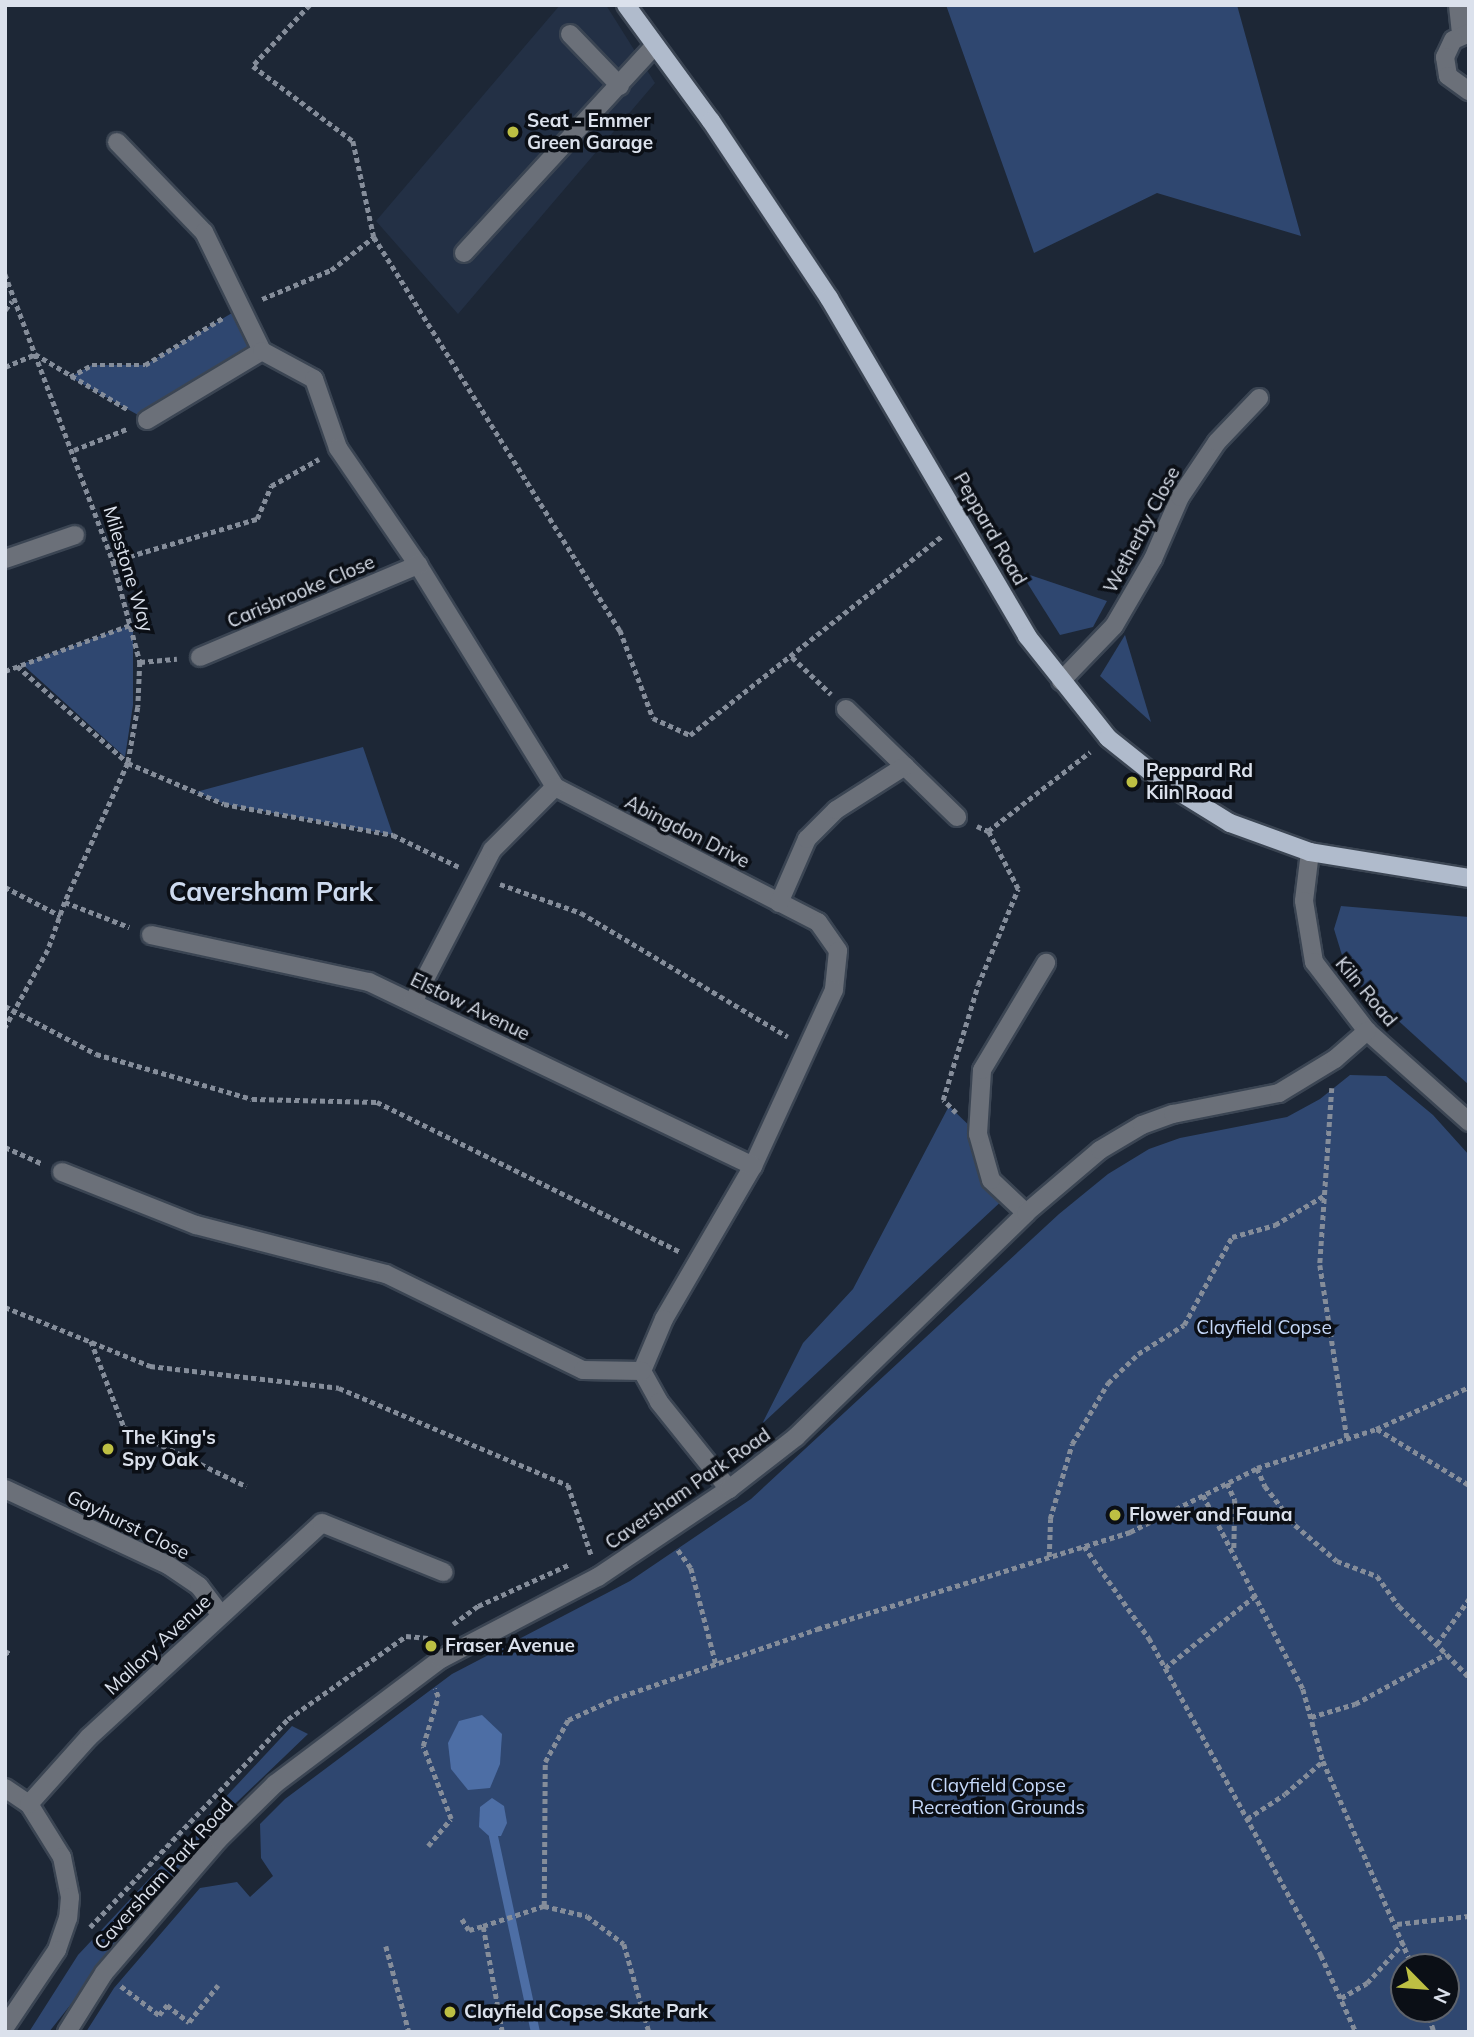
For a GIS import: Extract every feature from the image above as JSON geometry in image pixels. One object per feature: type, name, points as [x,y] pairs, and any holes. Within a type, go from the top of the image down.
[{"type":"main road","name":"Peppard Road","points":[[626,5],[829,298],[962,520],[1027,636],[1108,738],[1162,780],[1230,823],[1310,852],[1469,878]]},
{"type":"street","points":[[1458,5],[1465,34],[1448,48],[1445,67],[1454,83],[1469,91]]},
{"type":"street","points":[[570,34],[620,86]]},
{"type":"street","points":[[464,253],[655,45]]},
{"type":"street","points":[[117,142],[204,232],[262,351],[314,379],[338,448],[418,565],[555,787],[492,850],[412,1002]]},
{"type":"street","points":[[147,421],[262,351]]},
{"type":"street","name":"Wetherby Close","points":[[1061,681],[1114,626],[1153,559],[1180,497],[1217,442],[1259,398]]},
{"type":"street","points":[[5,559],[75,535]]},
{"type":"street","name":"Carisbrooke Close","points":[[200,657],[418,565]]},
{"type":"street","points":[[846,709],[957,817]]},
{"type":"street","points":[[779,903],[807,838],[836,810],[905,766]]},
{"type":"street","name":"Abingdon Drive","points":[[555,787],[818,922],[838,951],[834,990],[753,1166],[664,1319],[642,1371]]},
{"type":"street","name":"Kiln Road","points":[[1310,852],[1304,901],[1314,962],[1367,1031],[1469,1122]]},
{"type":"street","name":"Elstow Avenue","points":[[151,935],[369,982],[753,1166]]},
{"type":"street","points":[[1026,1213],[991,1181],[978,1134],[982,1070],[1046,963]]},
{"type":"street","name":"Caversham Park Road","points":[[67,2032],[104,1973],[218,1840],[275,1784],[426,1669],[598,1577],[666,1534],[729,1489],[796,1437],[1026,1213],[1100,1150],[1142,1125],[1279,1093],[1335,1059],[1367,1031]]},
{"type":"street","points":[[62,1172],[196,1225],[387,1274],[583,1370],[642,1371],[659,1402],[729,1489]]},
{"type":"street","name":"Gayhurst Close","points":[[5,1489],[168,1565],[199,1586],[220,1615]]},
{"type":"street","name":"Mallory Avenue","points":[[29,1804],[89,1737],[322,1523],[443,1572]]},
{"type":"street","points":[[5,1788],[29,1804],[62,1857],[68,1876],[68,1918],[57,1951],[5,2027]]},
{"type":"path","points":[[310,5],[253,66],[353,141],[374,237],[620,630],[653,718],[690,735],[962,520]]},
{"type":"path","points":[[70,377],[92,365],[145,365],[242,307],[331,270],[374,237]]},
{"type":"path","name":"Milestone Way","points":[[5,1028],[14,1008],[26,994],[128,763],[138,707],[140,662],[133,624],[113,561],[74,450],[6,278]]},
{"type":"path","points":[[5,310],[13,300]]},
{"type":"path","points":[[5,367],[35,354],[147,421]]},
{"type":"path","points":[[74,450],[147,421]]},
{"type":"path","points":[[113,561],[257,519],[271,486],[338,448]]},
{"type":"path","points":[[5,671],[133,624]]},
{"type":"path","points":[[140,662],[200,657]]},
{"type":"path","points":[[792,657],[846,709]]},
{"type":"path","points":[[17,666],[128,763],[224,804],[393,835],[479,877],[581,913],[806,1048]]},
{"type":"path","points":[[988,831],[1108,738]]},
{"type":"path","points":[[957,817],[988,831],[1018,889],[978,985],[943,1100],[978,1134]]},
{"type":"path","points":[[5,887],[61,916]]},
{"type":"path","points":[[65,901],[151,935]]},
{"type":"path","points":[[5,1006],[14,1008],[96,1054],[252,1099],[377,1102],[698,1260]]},
{"type":"path","points":[[1335,1059],[1320,1265],[1347,1438]]},
{"type":"path","points":[[5,1147],[62,1172]]},
{"type":"path","points":[[1049,1557],[1050,1519],[1072,1444],[1108,1383],[1138,1354],[1184,1325],[1232,1237],[1275,1226],[1323,1196]]},
{"type":"path","points":[[5,1307],[150,1366],[339,1388],[568,1485],[598,1577]]},
{"type":"path","points":[[91,1341],[124,1426],[246,1486]]},
{"type":"path","points":[[544,1906],[545,1762],[568,1720],[716,1664],[1130,1532],[1257,1468],[1376,1429],[1469,1387]]},
{"type":"path","points":[[1376,1429],[1469,1485]]},
{"type":"path","points":[[1257,1468],[1265,1486],[1295,1525],[1337,1562],[1377,1576],[1469,1677]]},
{"type":"path","points":[[1227,1483],[1235,1500],[1234,1550]]},
{"type":"path","points":[[1203,1495],[1234,1550],[1303,1689],[1323,1761],[1408,1953]]},
{"type":"path","points":[[666,1534],[691,1568],[716,1664]]},
{"type":"path","points":[[1084,1546],[1165,1668],[1341,1998],[1356,2032]]},
{"type":"path","points":[[1165,1668],[1256,1595]]},
{"type":"path","points":[[1437,1644],[1469,1600]]},
{"type":"path","points":[[1311,1717],[1355,1704],[1446,1654]]},
{"type":"path","points":[[426,1669],[438,1697],[423,1746],[452,1819],[428,1846]]},
{"type":"path","points":[[1247,1819],[1285,1794],[1323,1761]]},
{"type":"path","points":[[462,1919],[469,1930],[544,1906],[587,1916],[624,1944],[649,2032]]},
{"type":"path","points":[[1396,1924],[1469,1916]]},
{"type":"path","points":[[483,1926],[502,2032]]},
{"type":"path","points":[[1341,1998],[1367,1983],[1404,1942]]},
{"type":"path","points":[[386,1946],[409,2032]]},
{"type":"path","points":[[104,1973],[159,2015],[167,2005],[189,2022],[218,1985]]},
{"type":"shaded area","points":[[560,5],[606,5],[655,83],[458,314],[376,221]]},
{"type":"shaded area","points":[[482,1715],[502,1734],[500,1764],[490,1788],[468,1790],[451,1769],[448,1743],[459,1721]]},
{"type":"shaded area","points":[[492,1798],[504,1806],[507,1823],[501,1836],[489,1836],[479,1827],[480,1807]]},
{"type":"green space","points":[[946,5],[1237,5],[1301,236],[1157,193],[1034,253]]},
{"type":"green space","points":[[242,307],[262,351],[147,420],[70,377],[92,365],[145,365]]},
{"type":"green space","points":[[1021,573],[1107,601],[1093,627],[1060,635]]},
{"type":"green space","points":[[133,624],[133,705],[125,757],[22,664]]},
{"type":"green space","points":[[1125,635],[1151,722],[1100,676]]},
{"type":"green space","points":[[363,747],[393,835],[224,804],[196,792]]},
{"type":"green space","points":[[1341,906],[1469,917],[1469,1085],[1348,975],[1334,929]]},
{"type":"green space","points":[[1350,1075],[1386,1076],[1433,1115],[1469,1155],[1469,2032],[86,2032],[114,1988],[200,1888],[237,1882],[250,1897],[273,1876],[261,1858],[260,1824],[285,1799],[452,1674],[630,1581],[751,1499],[1059,1214],[1108,1174],[1149,1149],[1180,1138],[1287,1117],[1320,1099]]},
{"type":"green space","points":[[949,1106],[978,1134],[1007,1196],[762,1424],[803,1343],[853,1289]]},
{"type":"green space","points":[[292,1726],[308,1734],[212,1826],[49,2032],[29,2032],[78,1955]]},
{"type":"waterway","points":[[493,1836],[535,2032]]},
{"type":"place","name":"Seat - Emmer Green Garage","points":[[513,132]]},
{"type":"place","name":"Peppard Rd Kiln Road","points":[[1132,782]]},
{"type":"place","name":"The King's Spy Oak","points":[[108,1449]]},
{"type":"place","name":"Flower and Fauna","points":[[1115,1515]]},
{"type":"place","name":"Fraser Avenue","points":[[431,1646]]},
{"type":"place","name":"Clayfield Copse Skate Park","points":[[450,2012]]},
{"type":"district","name":"Caversham Park","points":[[271,892]]},
{"type":"park label","name":"Clayfield Copse","points":[[1264,1328]]},
{"type":"park label","name":"Clayfield Copse Recreation Grounds","points":[[998,1797]]}]
